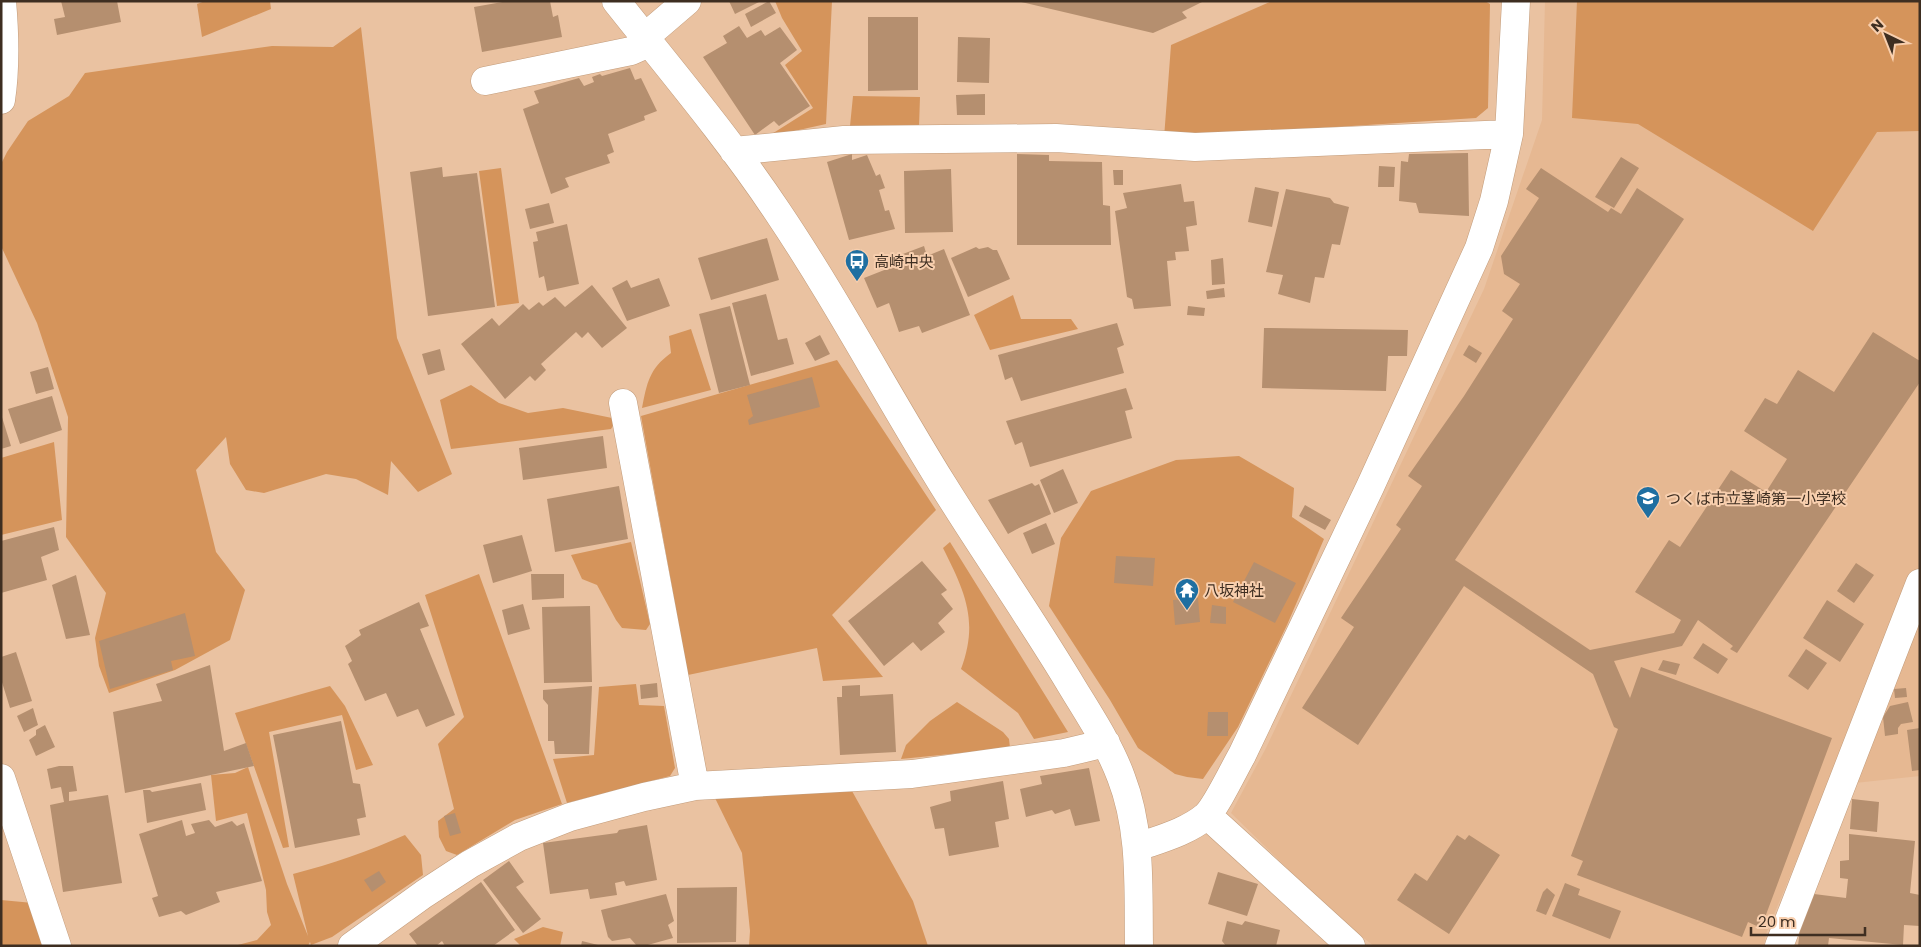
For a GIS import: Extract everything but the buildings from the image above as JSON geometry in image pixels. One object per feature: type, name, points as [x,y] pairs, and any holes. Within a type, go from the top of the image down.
[{"type":"street","points":[[1,100],[6,40],[2,1]]},
{"type":"street","points":[[616,1],[776,209],[812,264],[943,484],[1044,640],[1106,743],[1121,776],[1133,812],[1138,847],[1139,946]]},
{"type":"street","points":[[485,81],[631,50],[647,40],[687,1]]},
{"type":"street","points":[[1138,847],[1179,831],[1207,815],[1246,746],[1370,487],[1479,248],[1494,201],[1509,134],[1515,2]]},
{"type":"street","points":[[734,152],[844,140],[1056,138],[1195,147],[1509,134]]},
{"type":"street","points":[[623,403],[695,786]]},
{"type":"street","points":[[1779,946],[1920,582]]},
{"type":"street","points":[[352,946],[424,894],[470,864],[518,837],[570,817],[644,797],[695,786],[912,774],[1064,753],[1106,743]]},
{"type":"street","points":[[1,778],[58,946]]},
{"type":"street","points":[[1207,815],[1351,946]]},
{"type":"shaded area","points":[[205,1],[270,1],[271,9],[202,37],[197,4]]},
{"type":"shaded area","points":[[775,1],[832,1],[826,124],[767,137],[813,108],[785,65],[802,51],[782,18]]},
{"type":"shaded area","points":[[1272,1],[1485,1],[1490,4],[1488,108],[1476,118],[1164,138],[1171,45]]},
{"type":"shaded area","name":"つくば市立茎崎第一小学校","points":[[1545,1],[1920,1],[1920,776],[1855,783],[1832,774],[1766,934],[1764,946],[1374,946],[1357,933],[1291,872],[1231,813],[1266,748],[1484,289],[1542,120]]},
{"type":"shaded area","points":[[1577,1],[1920,1],[1920,131],[1877,132],[1813,231],[1638,124],[1572,118]]},
{"type":"shaded area","points":[[361,27],[397,338],[452,474],[418,492],[391,461],[388,495],[356,479],[326,474],[264,493],[246,490],[230,464],[226,437],[196,470],[216,552],[245,590],[230,640],[175,670],[109,693],[99,666],[95,638],[106,593],[66,537],[68,417],[37,323],[1,246],[1,164],[28,121],[69,96],[85,73],[272,46],[333,47]]},
{"type":"shaded area","points":[[853,96],[920,97],[919,127],[850,126]]},
{"type":"shaded area","points":[[501,168],[519,303],[497,306],[479,171]]},
{"type":"shaded area","points":[[1013,295],[1021,319],[1071,319],[1078,329],[990,350],[974,315]]},
{"type":"shaded area","points":[[691,329],[711,390],[642,408],[653,371],[671,353],[669,336]]},
{"type":"shaded area","points":[[837,360],[936,510],[832,615],[883,677],[823,681],[817,648],[688,675],[641,416]]},
{"type":"shaded area","points":[[471,385],[499,403],[528,413],[563,408],[617,419],[611,429],[451,449],[440,400]]},
{"type":"shaded area","points":[[54,442],[62,520],[1,535],[1,458]]},
{"type":"shaded area","points":[[1239,456],[1294,488],[1292,517],[1324,539],[1287,625],[1238,727],[1203,779],[1187,777],[1175,774],[1138,748],[1110,700],[1049,606],[1061,538],[1091,491],[1176,460]]},
{"type":"shaded area","points":[[631,542],[650,624],[646,630],[622,628],[597,585],[582,579],[571,555]]},
{"type":"shaded area","points":[[950,542],[1068,732],[1034,739],[1018,713],[961,669],[969,636],[969,621],[963,593],[943,548]]},
{"type":"shaded area","points":[[479,574],[562,804],[515,820],[457,855],[446,851],[439,837],[438,821],[454,809],[438,744],[464,717],[425,595]]},
{"type":"shaded area","points":[[636,684],[639,705],[664,706],[675,768],[670,776],[567,803],[553,759],[594,755],[599,687]]},
{"type":"shaded area","points":[[330,686],[345,706],[373,765],[356,770],[342,715],[269,732],[289,847],[283,848],[235,713]]},
{"type":"shaded area","points":[[957,702],[1003,732],[1009,739],[1010,748],[901,759],[906,745],[930,721]]},
{"type":"shaded area","points":[[248,767],[287,884],[308,936],[293,874],[350,857],[405,835],[421,855],[423,875],[332,937],[311,945],[310,942],[308,946],[234,946],[257,940],[271,925],[267,912],[266,890],[247,813],[216,821],[211,775],[235,773]]},
{"type":"shaded area","points":[[852,791],[913,901],[928,946],[749,946],[750,931],[742,853],[715,798]]},
{"type":"shaded area","points":[[1,900],[33,903],[48,946],[1,946]]},
{"type":"shaded area","points":[[543,927],[563,932],[560,946],[521,946],[514,939]]},
{"type":"place","name":"高崎中央","points":[[857,282]]},
{"type":"place","name":"つくば市立茎崎第一小学校","points":[[1648,519]]},
{"type":"place","name":"八坂神社","points":[[1187,611]]}]
